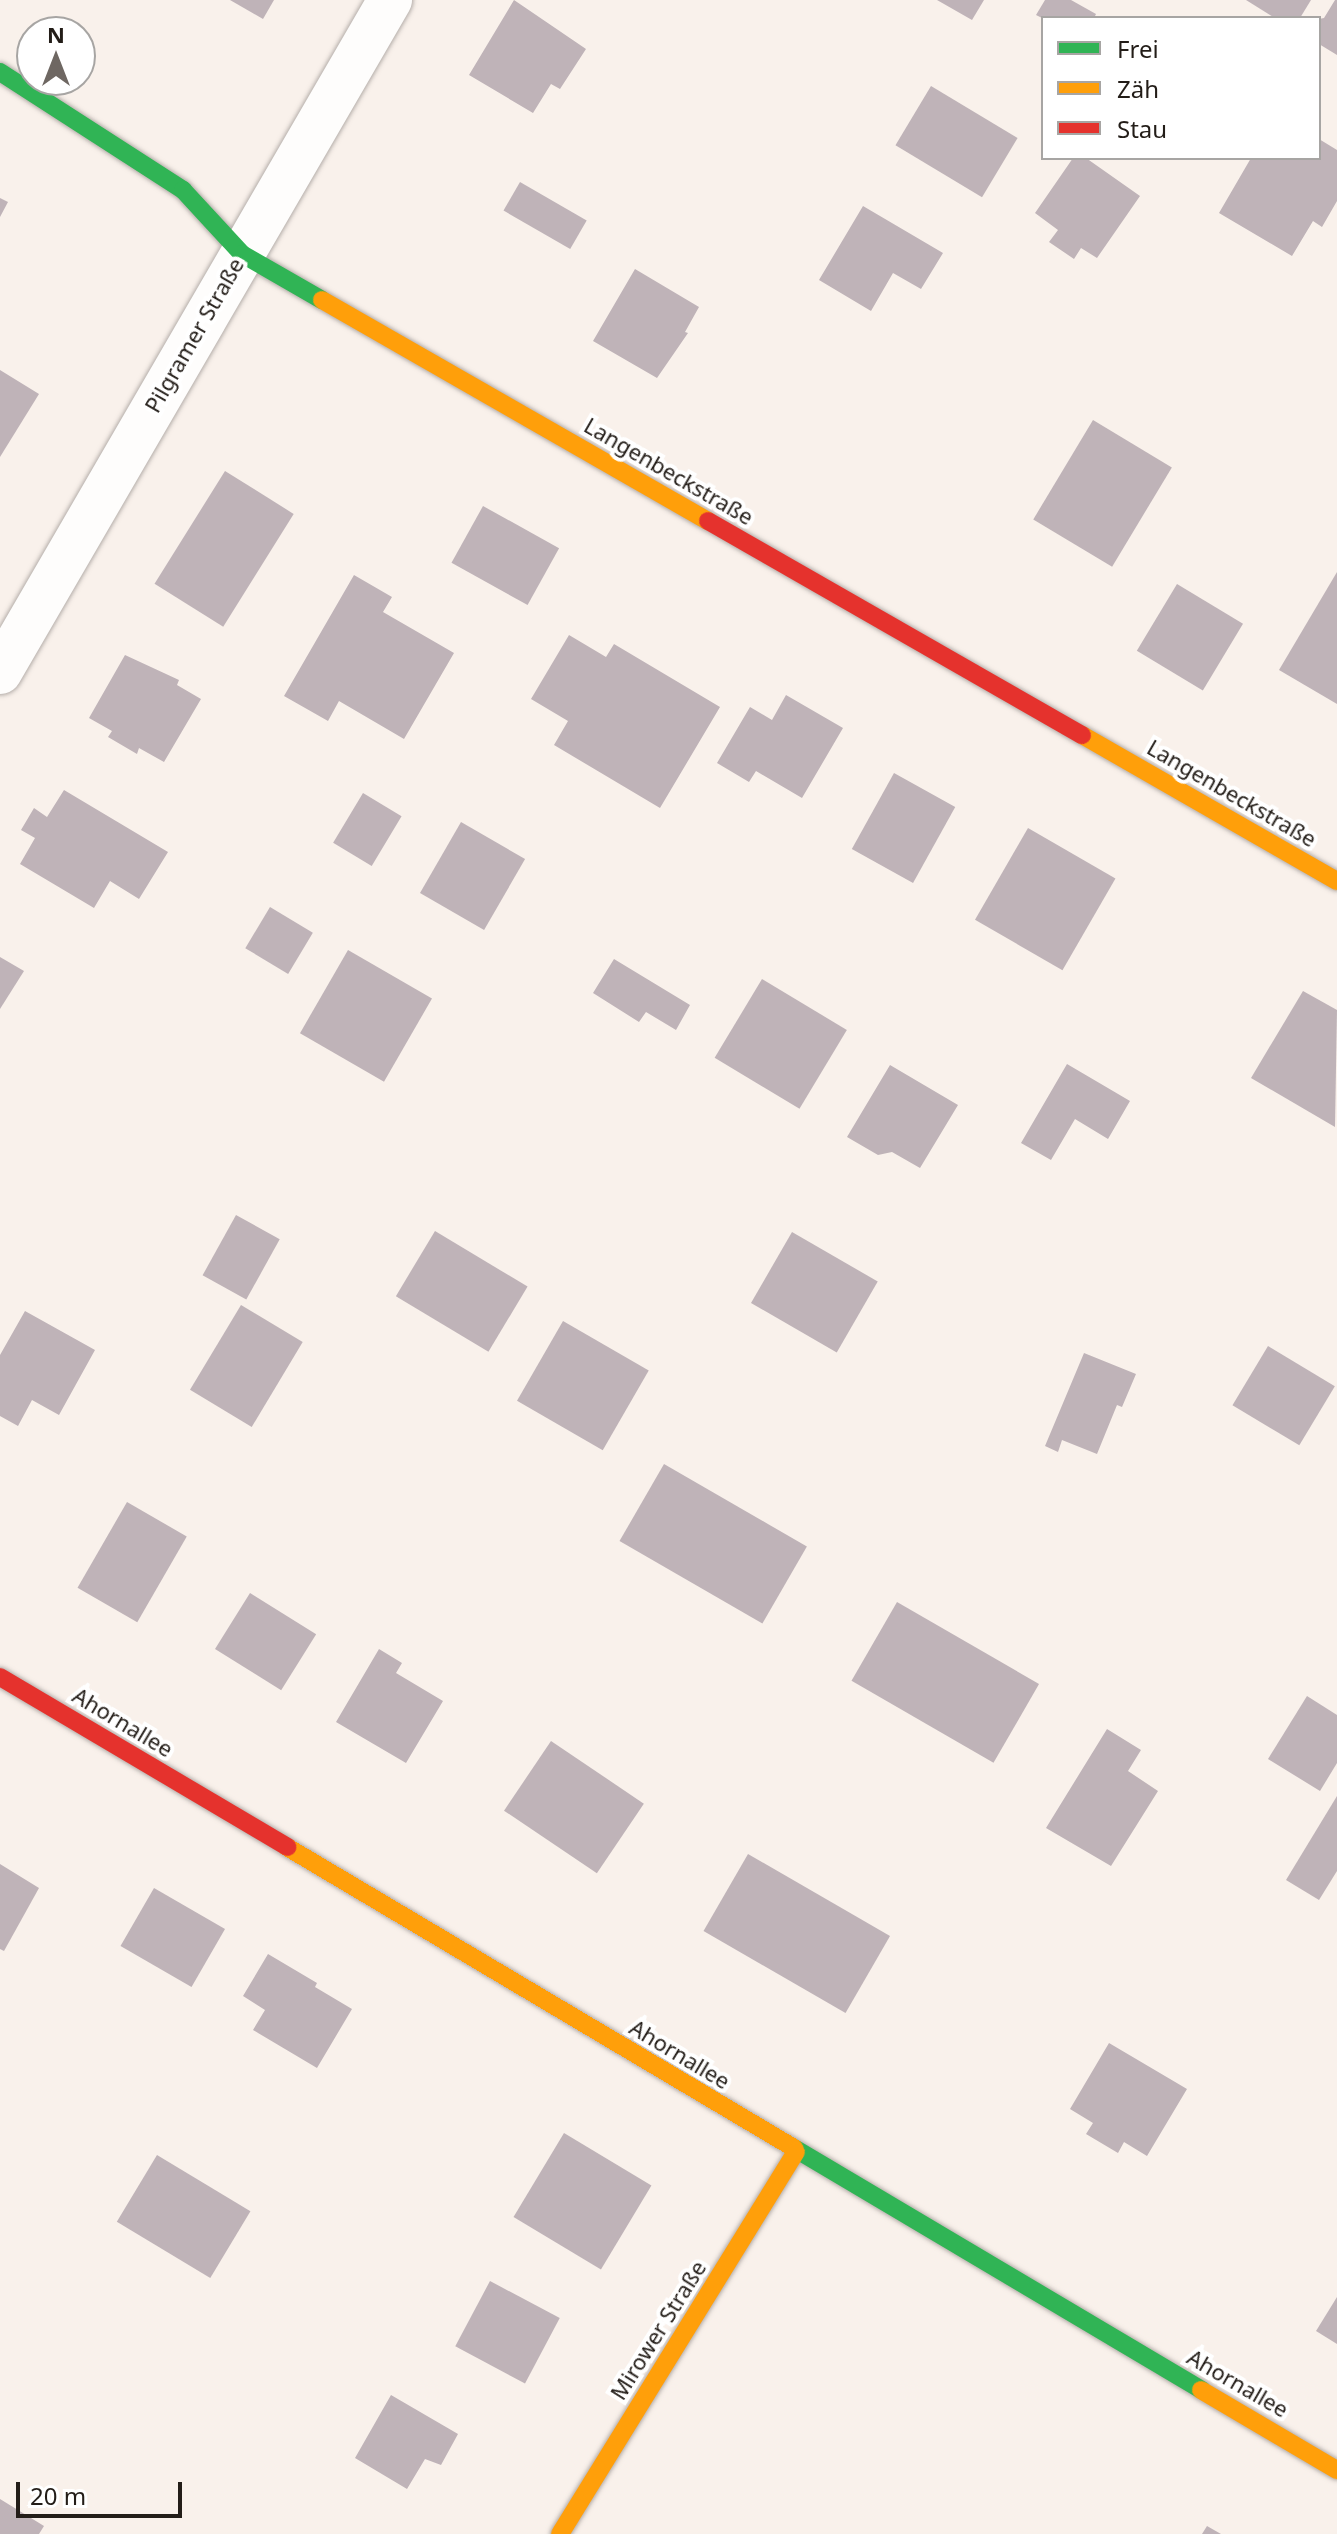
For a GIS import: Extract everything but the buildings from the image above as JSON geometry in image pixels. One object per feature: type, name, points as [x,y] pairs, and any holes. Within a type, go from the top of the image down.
[{"type":"street","name":"Pilgramer Straße","points":[[0,672],[390,0]]},
{"type":"street","name":"Langenbeckstraße","points":[[0,72],[183,190],[242,254],[1337,881]]},
{"type":"street","name":"Ahornallee","points":[[0,1677],[796,2152],[1337,2470]]},
{"type":"street","name":"Mirower Straße","points":[[560,2534],[796,2152]]},
{"type":"traffic: fast","points":[[0,72],[183,190],[242,254],[322,300]]},
{"type":"traffic: fast","points":[[794,2148],[1201,2390]]},
{"type":"traffic: slow","points":[[322,300],[708,521]]},
{"type":"traffic: slow","points":[[1082,735],[1337,881]]},
{"type":"traffic: slow","points":[[287,1847],[794,2148]]},
{"type":"traffic: slow","points":[[560,2534],[796,2152]]},
{"type":"traffic: slow","points":[[1201,2390],[1337,2470]]},
{"type":"traffic: jam","points":[[708,521],[1082,735]]},
{"type":"traffic: jam","points":[[0,1677],[287,1847]]}]
